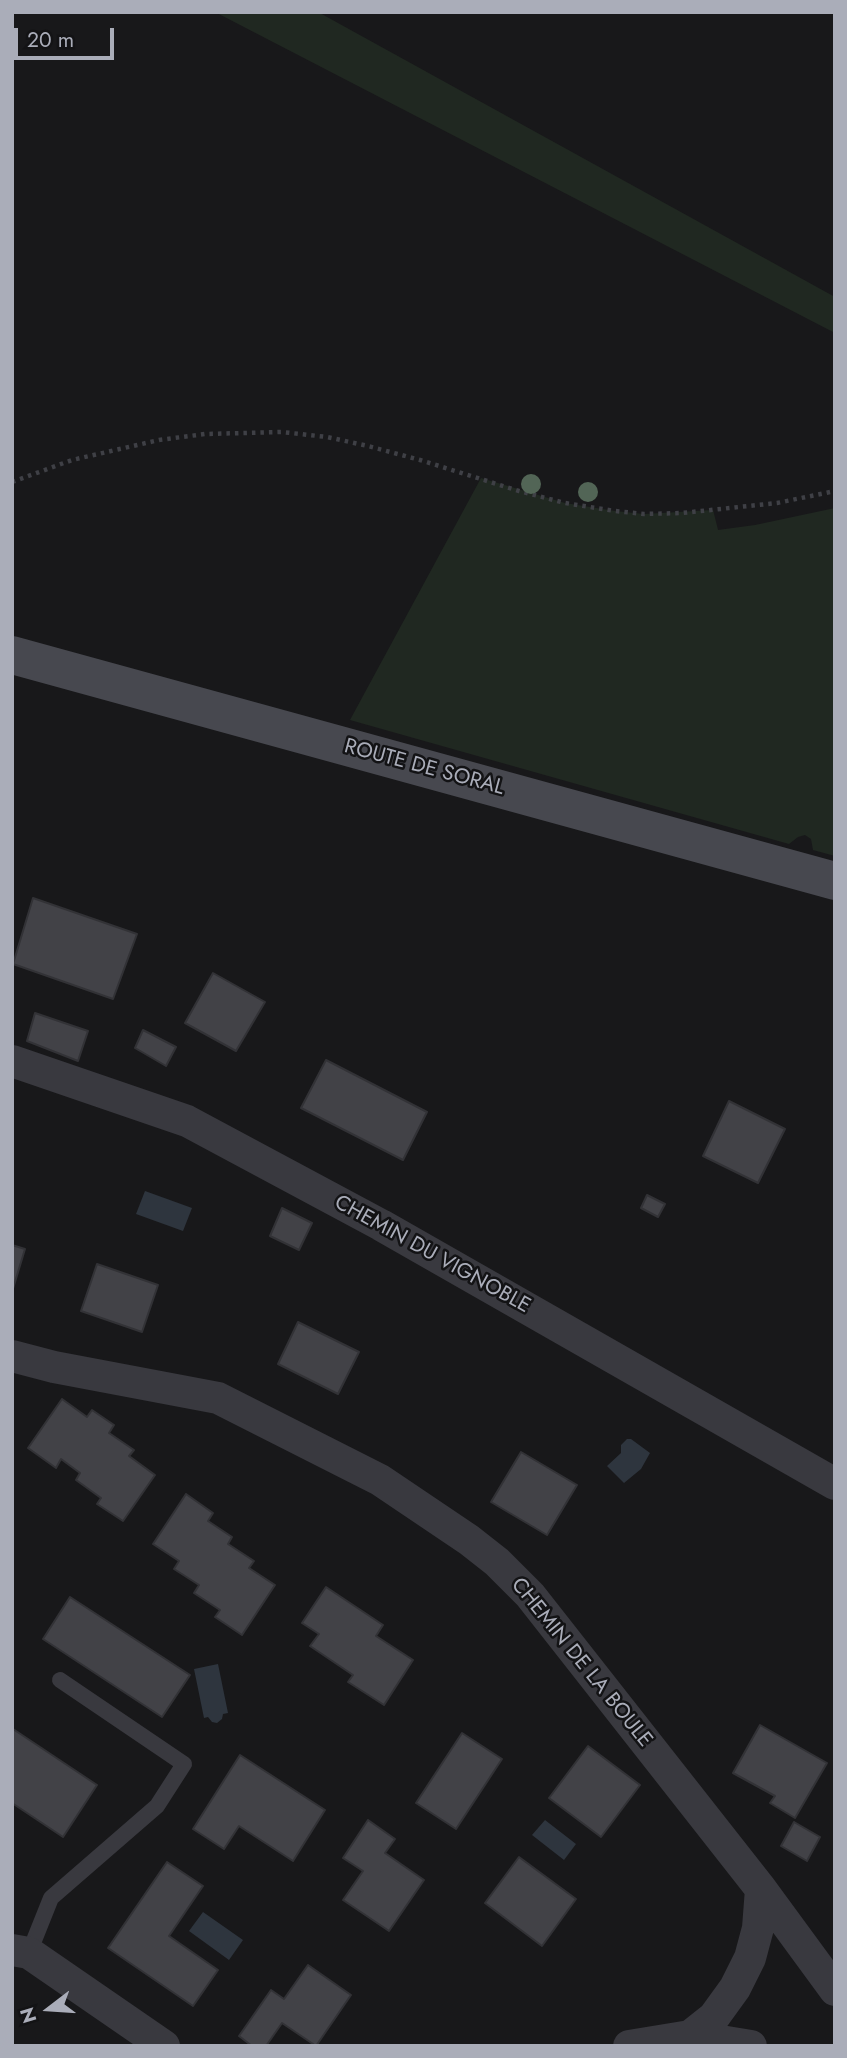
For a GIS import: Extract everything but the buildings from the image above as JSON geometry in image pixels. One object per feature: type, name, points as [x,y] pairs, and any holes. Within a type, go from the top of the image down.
[{"type":"street","name":"ROUTE DE SORAL","points":[[12,655],[835,881]]},
{"type":"street","name":"CHEMIN DU VIGNOBLE","points":[[12,1061],[187,1121],[381,1225],[835,1484]]},
{"type":"street","name":"CHEMIN DE LA BOULE","points":[[12,1356],[54,1367],[218,1398],[380,1480],[469,1540],[530,1595],[761,1889],[835,1990]]},
{"type":"street","points":[[690,2036],[714,2017],[735,1988],[745,1968],[758,1928],[761,1889]]},
{"type":"street","points":[[21,1952],[164,2046]]},
{"type":"street","points":[[629,2046],[690,2036],[751,2046]]},
{"type":"lane","points":[[21,1952],[51,1898],[157,1806],[184,1764],[60,1680]]},
{"type":"path","points":[[12,482],[72,460],[159,440],[205,434],[282,432],[327,437],[368,446],[519,491],[565,503],[615,511],[644,514],[682,513],[777,503],[835,491]]},
{"type":"shaded area","points":[[215,12],[318,12],[835,297],[835,333]]},
{"type":"shaded area","points":[[481,478],[565,503],[615,511],[644,514],[713,510],[718,530],[835,508],[835,856],[813,850],[811,839],[805,835],[789,844],[350,720]]},
{"type":"shaded area","points":[[145,1191],[192,1208],[183,1231],[136,1214]]},
{"type":"shaded area","points":[[627,1439],[650,1453],[641,1469],[624,1483],[607,1466],[621,1453],[621,1445]]},
{"type":"shaded area","points":[[218,1664],[228,1713],[223,1714],[217,1723],[208,1717],[204,1718],[194,1669]]},
{"type":"shaded area","points":[[545,1820],[576,1844],[564,1860],[532,1835]]},
{"type":"shaded area","points":[[203,1912],[243,1940],[229,1960],[189,1931]]}]
